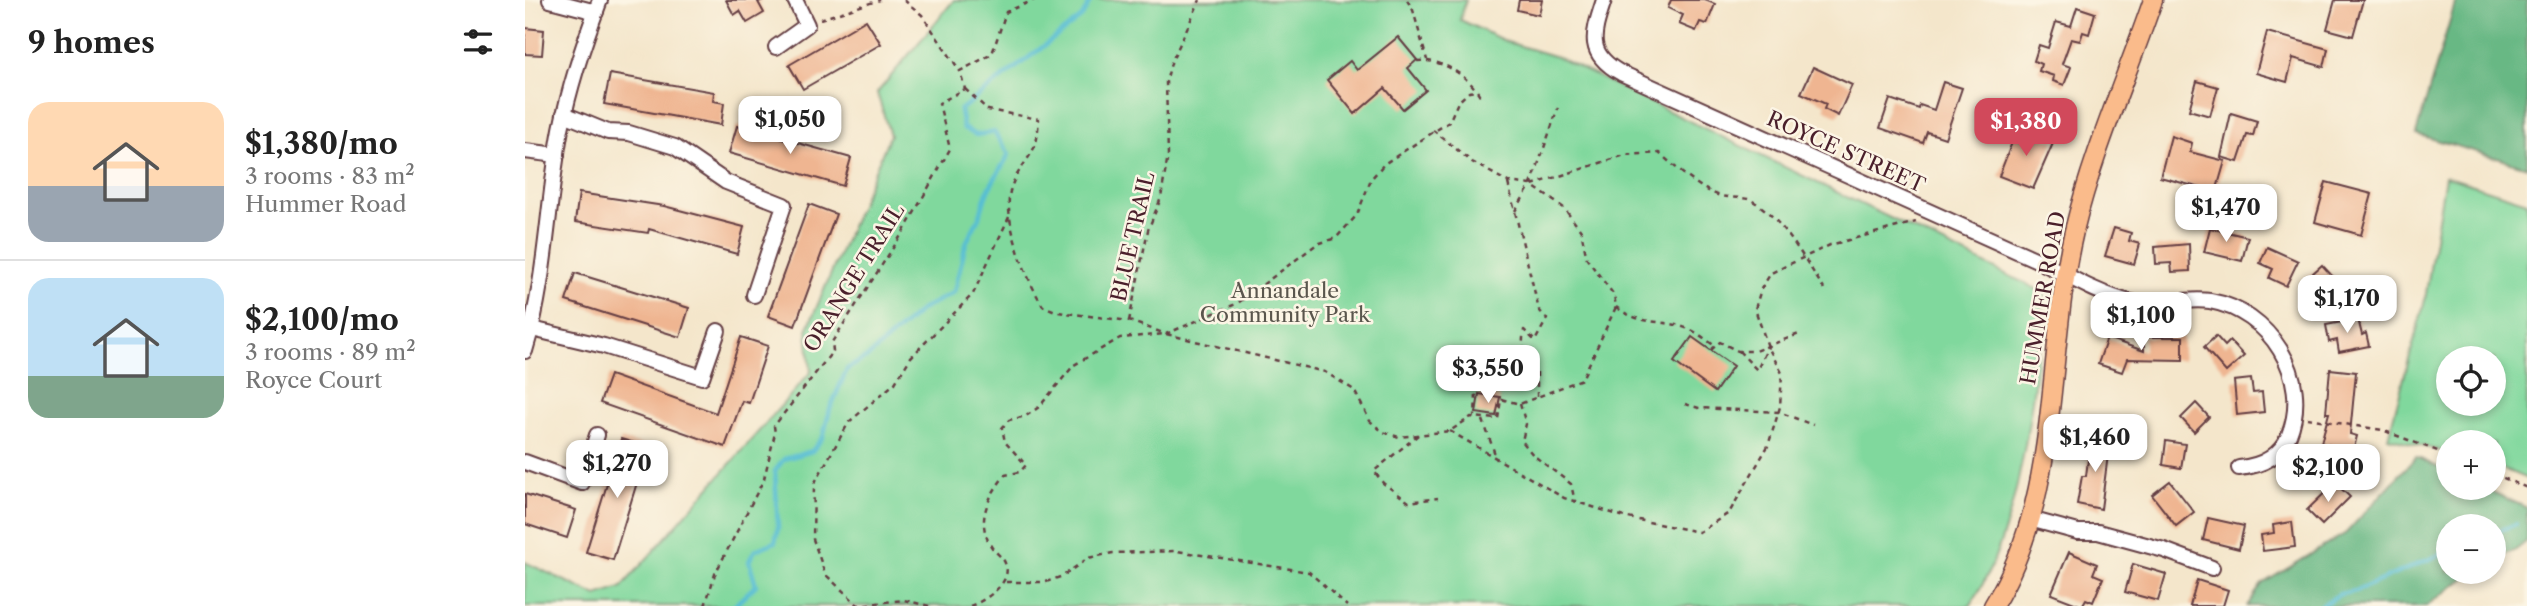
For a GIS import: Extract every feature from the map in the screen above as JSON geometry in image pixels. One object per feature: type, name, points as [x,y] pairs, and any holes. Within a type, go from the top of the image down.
[{"type":"main road","name":"HUMMER ROAD","points":[[1993,606],[2015,563],[2030,519],[2039,480],[2066,275],[2086,189],[2153,0]]},
{"type":"street","points":[[525,351],[543,275],[564,114],[571,84],[598,6],[550,0]]},
{"type":"street","points":[[776,47],[807,25],[795,0]]},
{"type":"street","name":"ROYCE STREET","points":[[1604,0],[1594,41],[1596,50],[1609,66],[2102,293],[2131,302],[2209,301],[2228,305],[2246,314],[2264,328],[2287,362],[2294,399],[2293,417]]},
{"type":"street","points":[[564,114],[608,132],[629,133],[675,146],[726,182],[784,205],[754,295]]},
{"type":"street","points":[[525,151],[557,155]]},
{"type":"street","points":[[532,329],[604,346],[702,377],[718,331]]},
{"type":"street","points":[[2239,468],[2252,467],[2275,455],[2290,433],[2293,417]]},
{"type":"street","points":[[525,462],[582,483],[597,435]]},
{"type":"street","points":[[2030,519],[2078,532],[2111,535],[2212,568]]},
{"type":"path","points":[[807,25],[880,0]]},
{"type":"path","points":[[904,0],[922,15],[960,71],[965,89],[988,110],[1039,119],[1036,144],[1018,171],[1008,197],[1009,217],[1028,282],[1043,306],[1058,312],[1129,321],[1166,334],[1325,372],[1354,390],[1370,421],[1383,432],[1399,437],[1450,431],[1475,416]]},
{"type":"path","points":[[960,71],[992,54],[1006,12],[1034,0]]},
{"type":"path","name":"BLUE TRAIL","points":[[1129,321],[1148,230],[1161,198],[1168,155],[1166,82],[1181,38],[1200,0]]},
{"type":"path","points":[[1407,0],[1413,10],[1427,60]]},
{"type":"path","points":[[1417,61],[1427,60],[1464,75],[1482,99]]},
{"type":"path","name":"ORANGE TRAIL","points":[[705,606],[715,574],[765,479],[775,433],[773,426],[833,351],[832,342],[904,231],[950,149],[939,103],[965,89]]},
{"type":"path","points":[[1004,582],[1005,563],[990,545],[983,513],[1005,475],[1020,472],[1026,466],[1005,442],[1002,429],[1009,420],[1026,416],[1039,407],[1074,365],[1120,338],[1166,334],[1238,303],[1317,244],[1336,237],[1357,215],[1371,178],[1384,164],[1449,122],[1458,102],[1469,92],[1478,91]]},
{"type":"path","points":[[1515,211],[1531,185],[1558,108]]},
{"type":"path","points":[[1433,130],[1472,162],[1508,182],[1531,185],[1625,155],[1659,153],[1683,173],[1719,195],[1749,200],[1770,216],[1804,258],[1823,289]]},
{"type":"path","points":[[1508,182],[1539,310],[1547,319],[1535,341],[1524,330],[1521,345],[1527,363],[1537,372],[1537,397]]},
{"type":"path","points":[[1475,416],[1483,420],[1498,419],[1501,399],[1520,404],[1583,379],[1616,307],[1614,295],[1587,259],[1581,231],[1564,208],[1531,185]]},
{"type":"path","points":[[1450,431],[1575,502],[1628,518],[1699,532],[1729,513],[1768,446],[1779,412],[1782,373],[1768,346],[1755,309],[1761,289],[1772,273],[1830,245],[1909,225],[1931,213]]},
{"type":"path","points":[[929,606],[904,600],[858,605],[825,575],[813,539],[814,484],[849,422],[895,383],[911,357],[973,294],[1009,217]]},
{"type":"path","points":[[1616,307],[1630,318],[1646,323],[1686,327],[1715,346]]},
{"type":"path","points":[[1738,351],[1768,346],[1799,334]]},
{"type":"path","points":[[1711,350],[1720,342],[1738,351],[1757,370],[1768,346]]},
{"type":"path","points":[[1475,416],[1476,393],[1452,363],[1463,367],[1491,364],[1537,372]]},
{"type":"path","points":[[1520,404],[1526,424],[1522,441],[1533,455],[1571,484],[1575,502]]},
{"type":"path","points":[[1685,404],[1699,408],[1779,412],[1813,425]]},
{"type":"path","points":[[2293,417],[2382,430],[2436,450]]},
{"type":"path","points":[[1483,420],[1497,460]]},
{"type":"path","points":[[1418,435],[1374,471],[1383,483],[1409,502],[1438,498]]},
{"type":"path","points":[[2506,479],[2527,488]]},
{"type":"path","points":[[970,606],[978,605],[1004,582],[1046,582],[1063,576],[1088,558],[1113,553],[1177,551],[1309,572],[1347,606]]},
{"type":"green space","name":"Annandale Community Park","points":[[954,0],[1466,0],[1460,20],[1507,42],[1557,57],[2045,293],[2030,413],[2014,496],[2003,536],[1988,573],[1970,606],[525,606],[525,562],[597,596],[621,588],[811,372],[807,330],[890,135],[877,93]]},
{"type":"green space","points":[[2456,0],[2527,0],[2527,167],[2416,134]]},
{"type":"green space","points":[[2445,176],[2527,202],[2527,479],[2506,470],[2506,430],[2436,430],[2436,450],[2388,437],[2425,300]]},
{"type":"green space","points":[[2416,457],[2436,466],[2436,500],[2506,498],[2527,508],[2527,541],[2506,554],[2506,514],[2436,514],[2436,584],[2456,584],[2426,606],[2247,606],[2262,584],[2346,533]]},
{"type":"building","points":[[726,0],[763,0],[758,2],[764,13],[747,23],[740,11],[734,15]]},
{"type":"building","points":[[1519,0],[1542,0],[1539,15],[1517,10]]},
{"type":"building","points":[[1671,0],[1705,0],[1715,4],[1707,24],[1700,22],[1696,31],[1679,24],[1683,15],[1668,8]]},
{"type":"building","points":[[2335,0],[2363,0],[2353,36],[2327,29]]},
{"type":"building","points":[[2077,7],[2095,13],[2089,34],[2083,32],[2080,41],[2071,39],[2062,64],[2071,67],[2064,85],[2053,81],[2054,76],[2039,71],[2041,64],[2034,61],[2039,45],[2048,48],[2056,22],[2071,26]]},
{"type":"building","points":[[866,20],[881,44],[803,89],[789,65]]},
{"type":"building","points":[[525,28],[544,30],[542,55],[525,54]]},
{"type":"building","points":[[2267,32],[2328,49],[2324,67],[2293,58],[2287,82],[2256,73]]},
{"type":"building","points":[[1398,37],[1417,60],[1408,68],[1426,90],[1403,109],[1385,88],[1355,114],[1327,80],[1350,61],[1357,70]]},
{"type":"building","points":[[1813,67],[1852,85],[1838,116],[1824,109],[1826,104],[1801,93]]},
{"type":"building","points":[[610,74],[714,92],[713,101],[724,103],[721,125],[604,104]]},
{"type":"building","points":[[2197,81],[2218,87],[2210,116],[2189,110]]},
{"type":"building","points":[[1943,82],[1962,88],[1945,138],[1927,132],[1923,143],[1880,128],[1890,99],[1919,109],[1920,105],[1934,110]]},
{"type":"building","points":[[2231,113],[2257,121],[2253,136],[2247,135],[2238,162],[2221,157]]},
{"type":"building","points":[[737,126],[851,158],[843,186],[729,153]]},
{"type":"building","points":[[2018,127],[2054,141],[2033,189],[1999,176]]},
{"type":"building","points":[[2171,136],[2192,143],[2190,152],[2225,161],[2216,192],[2160,177]]},
{"type":"building","points":[[2326,182],[2372,194],[2361,235],[2315,222]]},
{"type":"building","points":[[579,193],[664,206],[744,227],[737,254],[649,229],[648,233],[575,222]]},
{"type":"building","points":[[809,204],[836,214],[795,326],[768,316]]},
{"type":"building","points":[[2114,228],[2131,233],[2129,241],[2140,244],[2134,264],[2105,256]]},
{"type":"building","points":[[2210,228],[2248,237],[2242,261],[2204,252]]},
{"type":"building","points":[[2189,244],[2190,271],[2172,272],[2171,263],[2156,264],[2155,247]]},
{"type":"building","points":[[2267,247],[2298,261],[2286,286],[2269,278],[2273,269],[2260,263]]},
{"type":"building","points":[[2322,265],[2348,293],[2329,311],[2303,282]]},
{"type":"building","points":[[575,273],[689,308],[680,337],[566,301]]},
{"type":"building","points":[[2358,319],[2362,335],[2366,333],[2369,346],[2339,352],[2337,340],[2329,342],[2326,325]]},
{"type":"building","points":[[2216,336],[2225,346],[2230,341],[2244,356],[2226,372],[2204,347]]},
{"type":"building","points":[[741,337],[768,346],[749,403],[742,401],[725,447],[600,403],[610,375],[716,413]]},
{"type":"building","points":[[1692,337],[1733,366],[1715,392],[1674,362]]},
{"type":"building","points":[[2144,337],[2183,337],[2183,360],[2127,359],[2122,372],[2098,364],[2107,338],[2144,351]]},
{"type":"building","points":[[2330,369],[2356,372],[2350,434],[2357,436],[2354,448],[2361,450],[2357,466],[2327,458],[2330,445],[2321,443],[2329,413],[2326,413]]},
{"type":"building","points":[[2251,379],[2253,393],[2262,392],[2264,412],[2237,415],[2234,381]]},
{"type":"building","points":[[1479,394],[1500,397],[1496,416],[1476,413]]},
{"type":"building","points":[[2196,403],[2209,417],[2194,432],[2181,418]]},
{"type":"building","points":[[2091,436],[2110,439],[2101,509],[2077,504],[2082,476],[2086,476]]},
{"type":"building","points":[[621,439],[648,447],[613,560],[586,552]]},
{"type":"building","points":[[2166,441],[2185,444],[2181,468],[2163,465]]},
{"type":"building","points":[[2170,481],[2194,512],[2176,526],[2152,495]]},
{"type":"building","points":[[2335,483],[2350,497],[2322,525],[2307,510]]},
{"type":"building","points":[[525,494],[576,510],[567,538],[525,524]]},
{"type":"building","points":[[2208,518],[2244,526],[2239,549],[2203,540]]},
{"type":"building","points":[[2292,522],[2295,547],[2263,551],[2261,535],[2274,533],[2273,525]]},
{"type":"building","points":[[2069,552],[2097,564],[2093,574],[2103,578],[2093,602],[2086,599],[2082,606],[2051,594]]},
{"type":"building","points":[[2133,564],[2166,574],[2158,601],[2125,592]]},
{"type":"building","points":[[2197,580],[2228,590],[2223,606],[2190,606]]},
{"type":"waterway","points":[[734,606],[756,585],[749,561],[755,550],[775,542],[778,528],[775,471],[784,459],[812,451],[823,437],[830,409],[847,369],[869,356],[921,310],[954,292],[966,243],[979,218],[987,192],[1009,154],[994,132],[976,135],[963,128],[960,110],[1082,17],[1091,0]]},
{"type":"waterway","points":[[2506,528],[2516,524]]},
{"type":"waterway","points":[[2320,606],[2340,594],[2356,591],[2436,556]]}]
